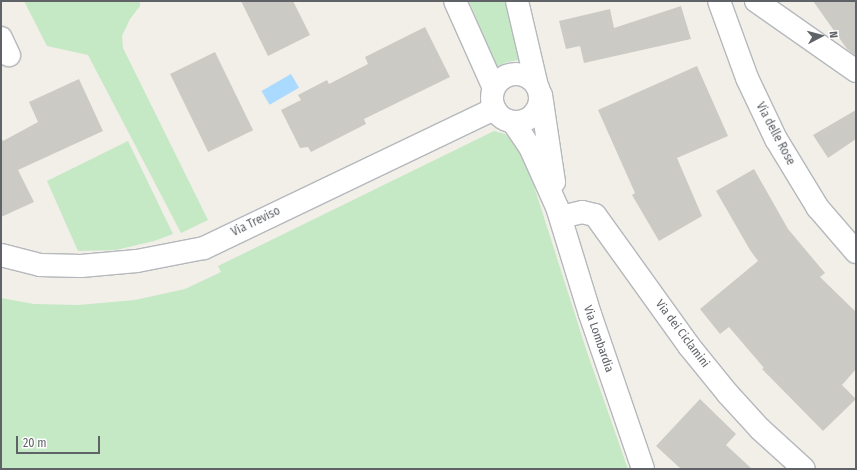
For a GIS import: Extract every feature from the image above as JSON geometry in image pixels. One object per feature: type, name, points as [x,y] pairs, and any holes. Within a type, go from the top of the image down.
[{"type":"street","name":"Via Lombardia","points":[[455,1],[494,98],[500,117],[513,122],[521,122],[534,115],[538,108],[539,90]]},
{"type":"street","name":"Via Lombardia","points":[[517,1],[539,90],[559,212]]},
{"type":"street","name":"Via delle Rose","points":[[719,1],[747,78],[776,139],[818,208],[856,252]]},
{"type":"street","points":[[756,1],[856,71]]},
{"type":"street","points":[[494,98],[499,80],[511,74],[526,76],[539,90]]},
{"type":"street","name":"Via Treviso","points":[[1,255],[40,264],[81,266],[137,261],[204,248],[494,98]]},
{"type":"street","name":"Via Lombardia","points":[[513,122],[533,154],[559,212],[590,314],[643,469]]},
{"type":"street","name":"Via dei Ciclamini","points":[[559,212],[582,212],[595,215],[689,346],[728,394],[760,429],[804,469]]},
{"type":"green space","points":[[24,1],[140,1],[140,6],[130,19],[122,36],[123,48],[208,220],[181,233],[88,55],[47,46]]},
{"type":"green space","points":[[469,1],[506,1],[519,60],[507,62],[496,67]]},
{"type":"green space","points":[[494,131],[505,134],[515,143],[532,180],[587,352],[628,469],[1,469],[1,298],[34,304],[78,305],[135,300],[185,289],[221,272],[218,266]]},
{"type":"green space","points":[[128,141],[173,234],[154,241],[116,250],[78,251],[47,181]]},
{"type":"water","points":[[291,74],[299,88],[270,105],[262,91]]},
{"type":"building","points":[[241,1],[293,1],[310,35],[268,56]]},
{"type":"building","points":[[813,1],[856,1],[856,56],[847,49]]},
{"type":"building","points":[[681,6],[691,39],[584,63],[580,46],[566,49],[559,21],[610,9],[614,28]]},
{"type":"building","points":[[425,27],[450,77],[364,119],[366,124],[311,152],[308,147],[300,148],[281,110],[301,100],[298,95],[327,80],[329,84],[368,64],[365,57]]},
{"type":"building","points":[[215,52],[253,130],[208,152],[170,74]]},
{"type":"building","points":[[697,66],[728,136],[677,158],[702,216],[659,241],[632,195],[635,193],[598,110]]},
{"type":"building","points":[[79,79],[103,131],[18,170],[34,202],[1,217],[1,137],[3,141],[38,122],[29,102]]},
{"type":"building","points":[[856,110],[856,139],[828,158],[813,135]]},
{"type":"building","points":[[754,169],[788,229],[825,273],[820,277],[856,312],[856,369],[842,385],[856,399],[823,431],[762,369],[764,368],[729,327],[720,334],[700,309],[758,261],[750,250],[716,191]]},
{"type":"building","points":[[700,399],[736,434],[726,445],[752,469],[681,469],[656,446]]}]
